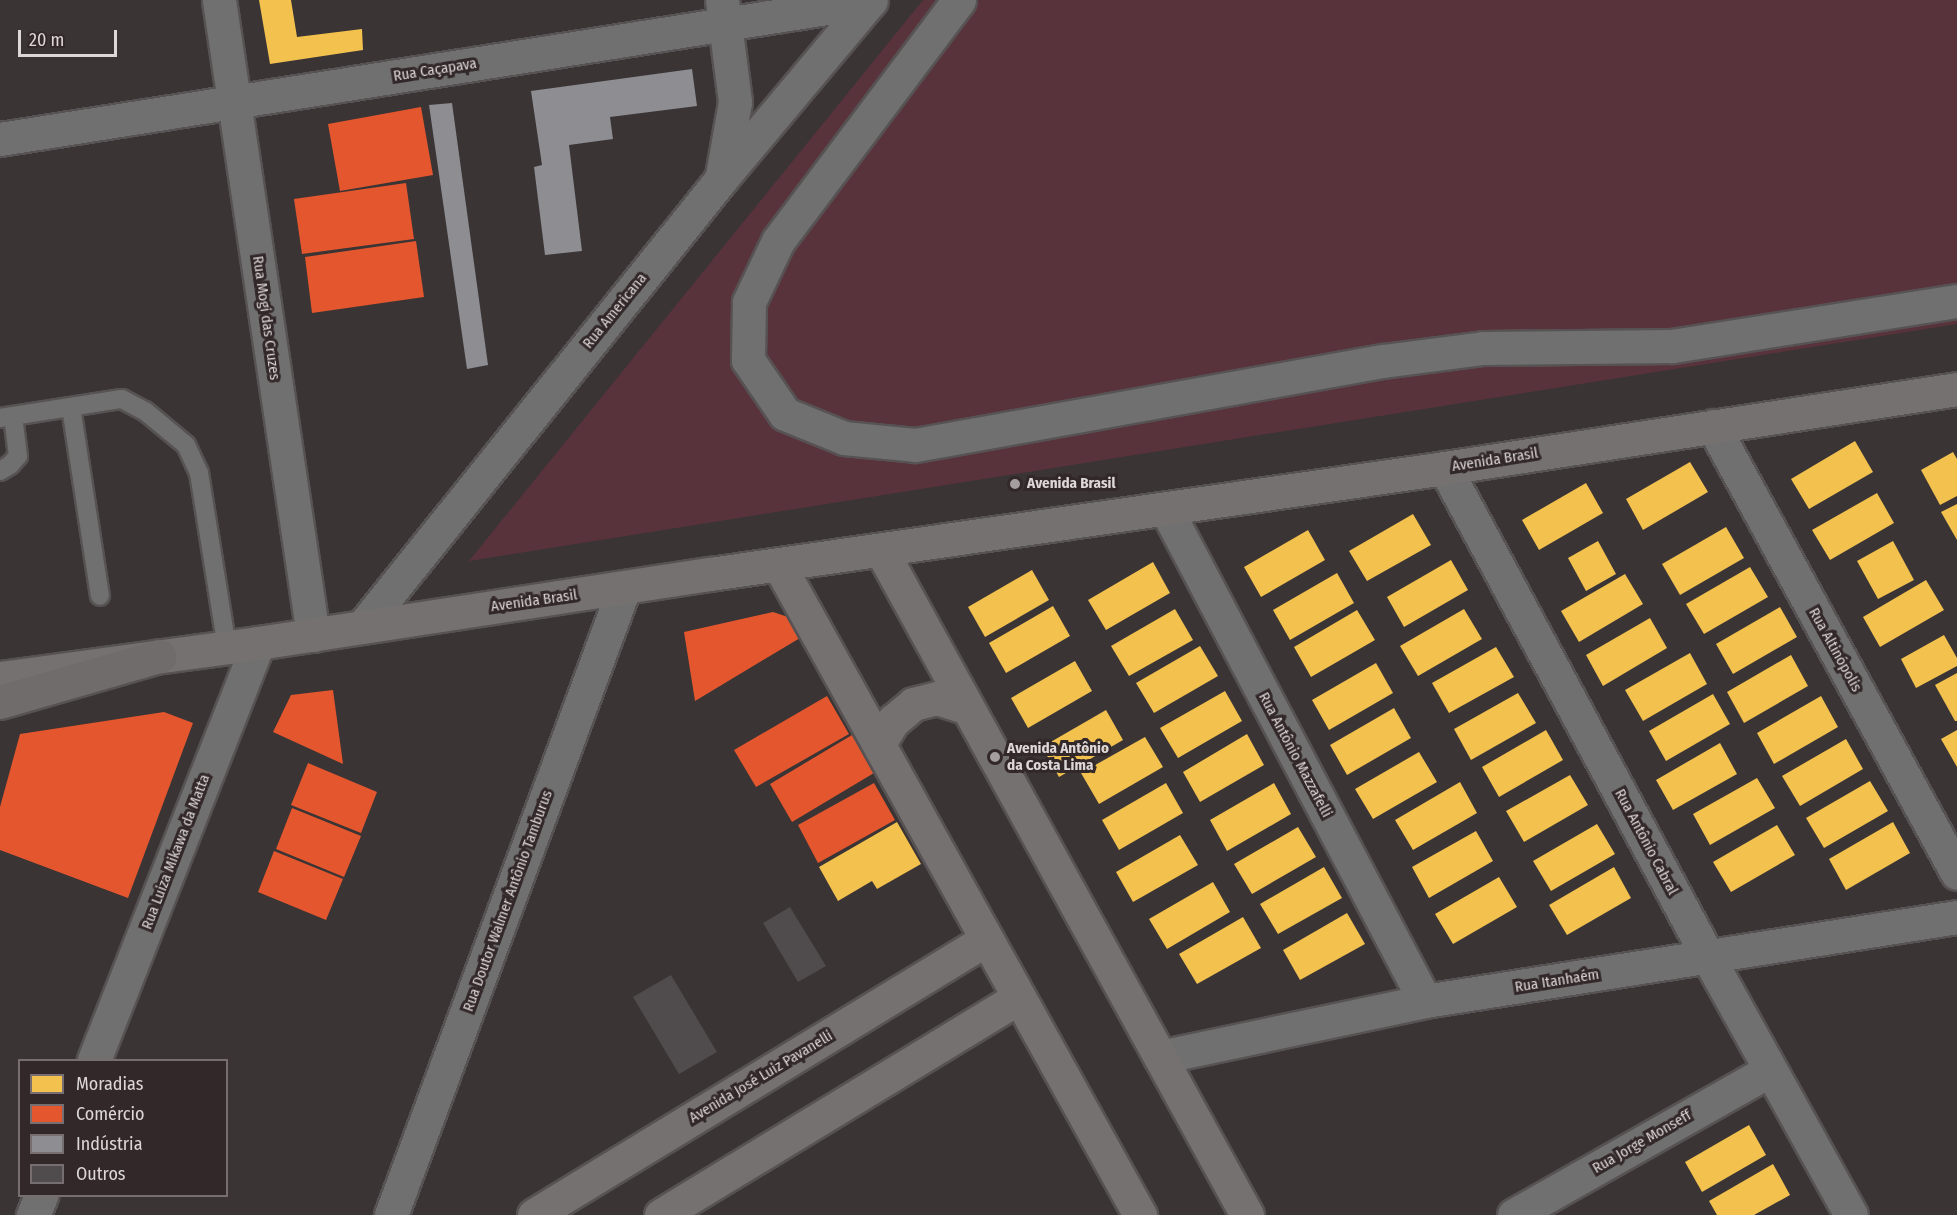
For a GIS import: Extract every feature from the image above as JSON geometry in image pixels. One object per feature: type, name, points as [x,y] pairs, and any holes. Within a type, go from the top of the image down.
[{"type":"street","name":"Rua Mogi das Cruzes","points":[[219,0],[313,635]]},
{"type":"street","points":[[959,0],[778,241],[749,302],[748,360],[785,414],[844,438],[915,445],[1383,361],[1483,348],[1672,346],[1957,301]]},
{"type":"street","name":"Rua Caçapava","points":[[0,138],[234,101],[724,12],[870,1]]},
{"type":"street","name":"Rua Americana","points":[[363,626],[722,178],[870,1]]},
{"type":"street","points":[[722,178],[735,102],[724,12]]},
{"type":"street","name":"Avenida Brasil","points":[[0,684],[159,656],[1445,468],[1957,389]]},
{"type":"street","name":"Rua Altinópolis","points":[[1713,426],[1957,873]]},
{"type":"street","name":"Rua Antônio Cabral","points":[[1445,468],[1708,957],[1851,1215]]},
{"type":"street","name":"Rua Antônio Mazzafelli","points":[[1166,509],[1425,1001]]},
{"type":"street","points":[[881,550],[1247,1215]]},
{"type":"street","points":[[779,565],[1140,1215]]},
{"type":"street","name":"Rua Doutor Walmer Antônio Tamburus","points":[[391,1215],[624,588]]},
{"type":"street","name":"Rua Luiza Mikawa da Matta","points":[[94,1059],[242,645]]},
{"type":"street","points":[[879,744],[893,721],[913,704],[937,698],[967,708]]},
{"type":"street","name":"Rua Itanhaém","points":[[1160,1057],[1425,1001],[1957,917]]},
{"type":"street","name":"Avenida José Luiz Pavanelli","points":[[534,1215],[987,939]]},
{"type":"street","points":[[661,1215],[1019,997]]},
{"type":"street","name":"Rua Jorge Monseff","points":[[1534,1210],[1770,1070]]},
{"type":"street","points":[[33,1215],[41,1197]]},
{"type":"lane","points":[[0,471],[18,456],[7,417],[122,399],[145,411],[186,446],[199,473],[242,645]]},
{"type":"lane","points":[[71,407],[100,596]]},
{"type":"shaded area","points":[[923,0],[1957,0],[1957,324],[469,561]]},
{"type":"building: Moradias","points":[[259,0],[291,0],[297,37],[362,29],[363,50],[270,64]]},
{"type":"building: Moradias","points":[[1855,441],[1873,472],[1809,509],[1791,479]]},
{"type":"building: Moradias","points":[[1953,452],[1957,459],[1957,496],[1940,505],[1921,470]]},
{"type":"building: Moradias","points":[[1690,462],[1708,492],[1643,530],[1626,499]]},
{"type":"building: Moradias","points":[[1586,483],[1603,513],[1539,550],[1522,520]]},
{"type":"building: Moradias","points":[[1877,493],[1894,523],[1830,560],[1812,530]]},
{"type":"building: Moradias","points":[[1957,504],[1957,540],[1941,512]]},
{"type":"building: Moradias","points":[[1413,514],[1431,545],[1367,581],[1349,551]]},
{"type":"building: Moradias","points":[[1726,527],[1744,558],[1680,595],[1662,564]]},
{"type":"building: Moradias","points":[[1308,530],[1325,560],[1261,597],[1244,567]]},
{"type":"building: Moradias","points":[[1598,541],[1616,574],[1586,591],[1568,558]]},
{"type":"building: Moradias","points":[[1893,541],[1914,580],[1878,599],[1857,561]]},
{"type":"building: Moradias","points":[[1451,560],[1468,590],[1404,627],[1387,597]]},
{"type":"building: Moradias","points":[[1153,562],[1170,593],[1106,630],[1088,600]]},
{"type":"building: Moradias","points":[[1750,567],[1768,597],[1704,634],[1686,604]]},
{"type":"building: Moradias","points":[[1032,570],[1049,600],[985,637],[968,607]]},
{"type":"building: Moradias","points":[[1337,573],[1354,603],[1290,640],[1273,610]]},
{"type":"building: Moradias","points":[[1625,574],[1643,604],[1579,642],[1561,611]]},
{"type":"building: Moradias","points":[[1926,580],[1944,610],[1880,647],[1863,617]]},
{"type":"building: Moradias","points":[[1053,606],[1070,636],[1006,673],[989,643]]},
{"type":"building: Moradias","points":[[1780,607],[1797,637],[1733,674],[1716,644]]},
{"type":"building: Moradias","points":[[1175,609],[1193,640],[1129,676],[1111,646]]},
{"type":"building: Moradias","points":[[1464,609],[1482,639],[1418,676],[1400,646]]},
{"type":"building: Moradias","points":[[1357,610],[1375,640],[1311,677],[1294,647]]},
{"type":"building: Moradias","points":[[1650,618],[1667,648],[1603,686],[1586,655]]},
{"type":"building: Moradias","points":[[1944,635],[1957,658],[1957,666],[1916,688],[1901,659]]},
{"type":"building: Moradias","points":[[1200,646],[1218,676],[1154,713],[1136,683]]},
{"type":"building: Moradias","points":[[1496,647],[1514,677],[1449,713],[1432,683]]},
{"type":"building: Moradias","points":[[1690,653],[1707,684],[1643,721],[1625,690]]},
{"type":"building: Moradias","points":[[1791,655],[1808,686],[1744,723],[1727,692]]},
{"type":"building: Moradias","points":[[1075,661],[1092,691],[1028,728],[1011,698]]},
{"type":"building: Moradias","points":[[1376,663],[1393,693],[1329,730],[1312,700]]},
{"type":"building: Moradias","points":[[1957,673],[1957,721],[1955,721],[1935,685]]},
{"type":"building: Moradias","points":[[1225,691],[1242,721],[1178,758],[1160,728]]},
{"type":"building: Moradias","points":[[1518,693],[1536,723],[1471,760],[1454,729]]},
{"type":"building: Moradias","points":[[1713,694],[1730,724],[1666,761],[1649,731]]},
{"type":"building: Moradias","points":[[1821,696],[1838,727],[1774,764],[1757,733]]},
{"type":"building: Moradias","points":[[1394,708],[1411,738],[1347,775],[1330,745]]},
{"type":"building: Moradias","points":[[1106,710],[1123,740],[1059,777],[1042,747]]},
{"type":"building: Moradias","points":[[1546,730],[1563,760],[1499,797],[1482,767]]},
{"type":"building: Moradias","points":[[1957,730],[1957,767],[1941,739]]},
{"type":"building: Moradias","points":[[1247,734],[1264,765],[1200,802],[1183,772]]},
{"type":"building: Moradias","points":[[1145,737],[1163,767],[1099,804],[1081,773]]},
{"type":"building: Moradias","points":[[1846,739],[1863,769],[1800,806],[1782,776]]},
{"type":"building: Moradias","points":[[1720,743],[1737,774],[1673,810],[1656,780]]},
{"type":"building: Moradias","points":[[1419,752],[1437,782],[1373,819],[1355,789]]},
{"type":"building: Moradias","points":[[1570,775],[1588,805],[1524,842],[1506,811]]},
{"type":"building: Moradias","points":[[1757,778],[1775,808],[1710,845],[1693,814]]},
{"type":"building: Moradias","points":[[1870,781],[1888,811],[1824,848],[1806,818]]},
{"type":"building: Moradias","points":[[1460,782],[1477,813],[1413,850],[1395,820]]},
{"type":"building: Moradias","points":[[1166,783],[1183,813],[1119,850],[1102,820]]},
{"type":"building: Moradias","points":[[1274,783],[1291,814],[1227,851],[1210,820]]},
{"type":"building: Moradias","points":[[897,822],[921,864],[877,889],[872,881],[838,901],[819,867]]},
{"type":"building: Moradias","points":[[1893,822],[1910,853],[1846,890],[1829,859]]},
{"type":"building: Moradias","points":[[1597,824],[1615,854],[1551,891],[1533,861]]},
{"type":"building: Moradias","points":[[1777,825],[1795,855],[1731,892],[1713,862]]},
{"type":"building: Moradias","points":[[1298,827],[1316,857],[1252,894],[1234,864]]},
{"type":"building: Moradias","points":[[1476,831],[1493,861],[1429,898],[1412,867]]},
{"type":"building: Moradias","points":[[1180,835],[1198,865],[1133,902],[1116,872]]},
{"type":"building: Moradias","points":[[1324,867],[1342,898],[1278,934],[1260,904]]},
{"type":"building: Moradias","points":[[1614,867],[1631,898],[1567,935],[1549,905]]},
{"type":"building: Moradias","points":[[1499,877],[1517,907],[1453,944],[1435,914]]},
{"type":"building: Moradias","points":[[1213,882],[1230,912],[1167,949],[1149,919]]},
{"type":"building: Moradias","points":[[1347,913],[1365,944],[1300,980],[1283,950]]},
{"type":"building: Moradias","points":[[1243,917],[1261,948],[1197,984],[1179,954]]},
{"type":"building: Moradias","points":[[1749,1125],[1766,1155],[1702,1192],[1685,1162]]},
{"type":"building: Moradias","points":[[1773,1164],[1790,1195],[1754,1215],[1717,1215],[1709,1201]]},
{"type":"building: Comércio","points":[[421,107],[433,175],[340,191],[328,124]]},
{"type":"building: Comércio","points":[[406,183],[414,239],[302,254],[294,199]]},
{"type":"building: Comércio","points":[[416,241],[424,297],[312,313],[305,257]]},
{"type":"building: Comércio","points":[[773,612],[788,617],[800,638],[695,701],[684,632]]},
{"type":"building: Comércio","points":[[333,690],[343,764],[273,732],[291,695]]},
{"type":"building: Comércio","points":[[827,696],[849,734],[756,787],[734,750]]},
{"type":"building: Comércio","points":[[164,712],[193,723],[128,898],[0,850],[0,807],[20,734]]},
{"type":"building: Comércio","points":[[852,735],[874,773],[792,822],[770,784]]},
{"type":"building: Comércio","points":[[308,763],[377,792],[361,833],[291,805]]},
{"type":"building: Comércio","points":[[874,783],[895,820],[818,863],[798,825]]},
{"type":"building: Comércio","points":[[292,808],[361,836],[344,877],[276,849]]},
{"type":"building: Comércio","points":[[274,851],[343,879],[326,920],[258,892]]},
{"type":"building: Indústria","points":[[692,69],[697,106],[610,117],[613,139],[569,145],[582,251],[545,255],[534,167],[542,165],[531,91]]},
{"type":"building: Indústria","points":[[452,103],[488,365],[467,369],[429,105]]},
{"type":"building: Outros","points":[[790,907],[826,966],[798,982],[763,923]]},
{"type":"building: Outros","points":[[671,975],[717,1052],[679,1074],[633,997]]},
{"type":"place","name":"Avenida Brasil","points":[[1015,484]]},
{"type":"place","name":"Avenida Antônio da Costa Lima","points":[[995,757]]}]
